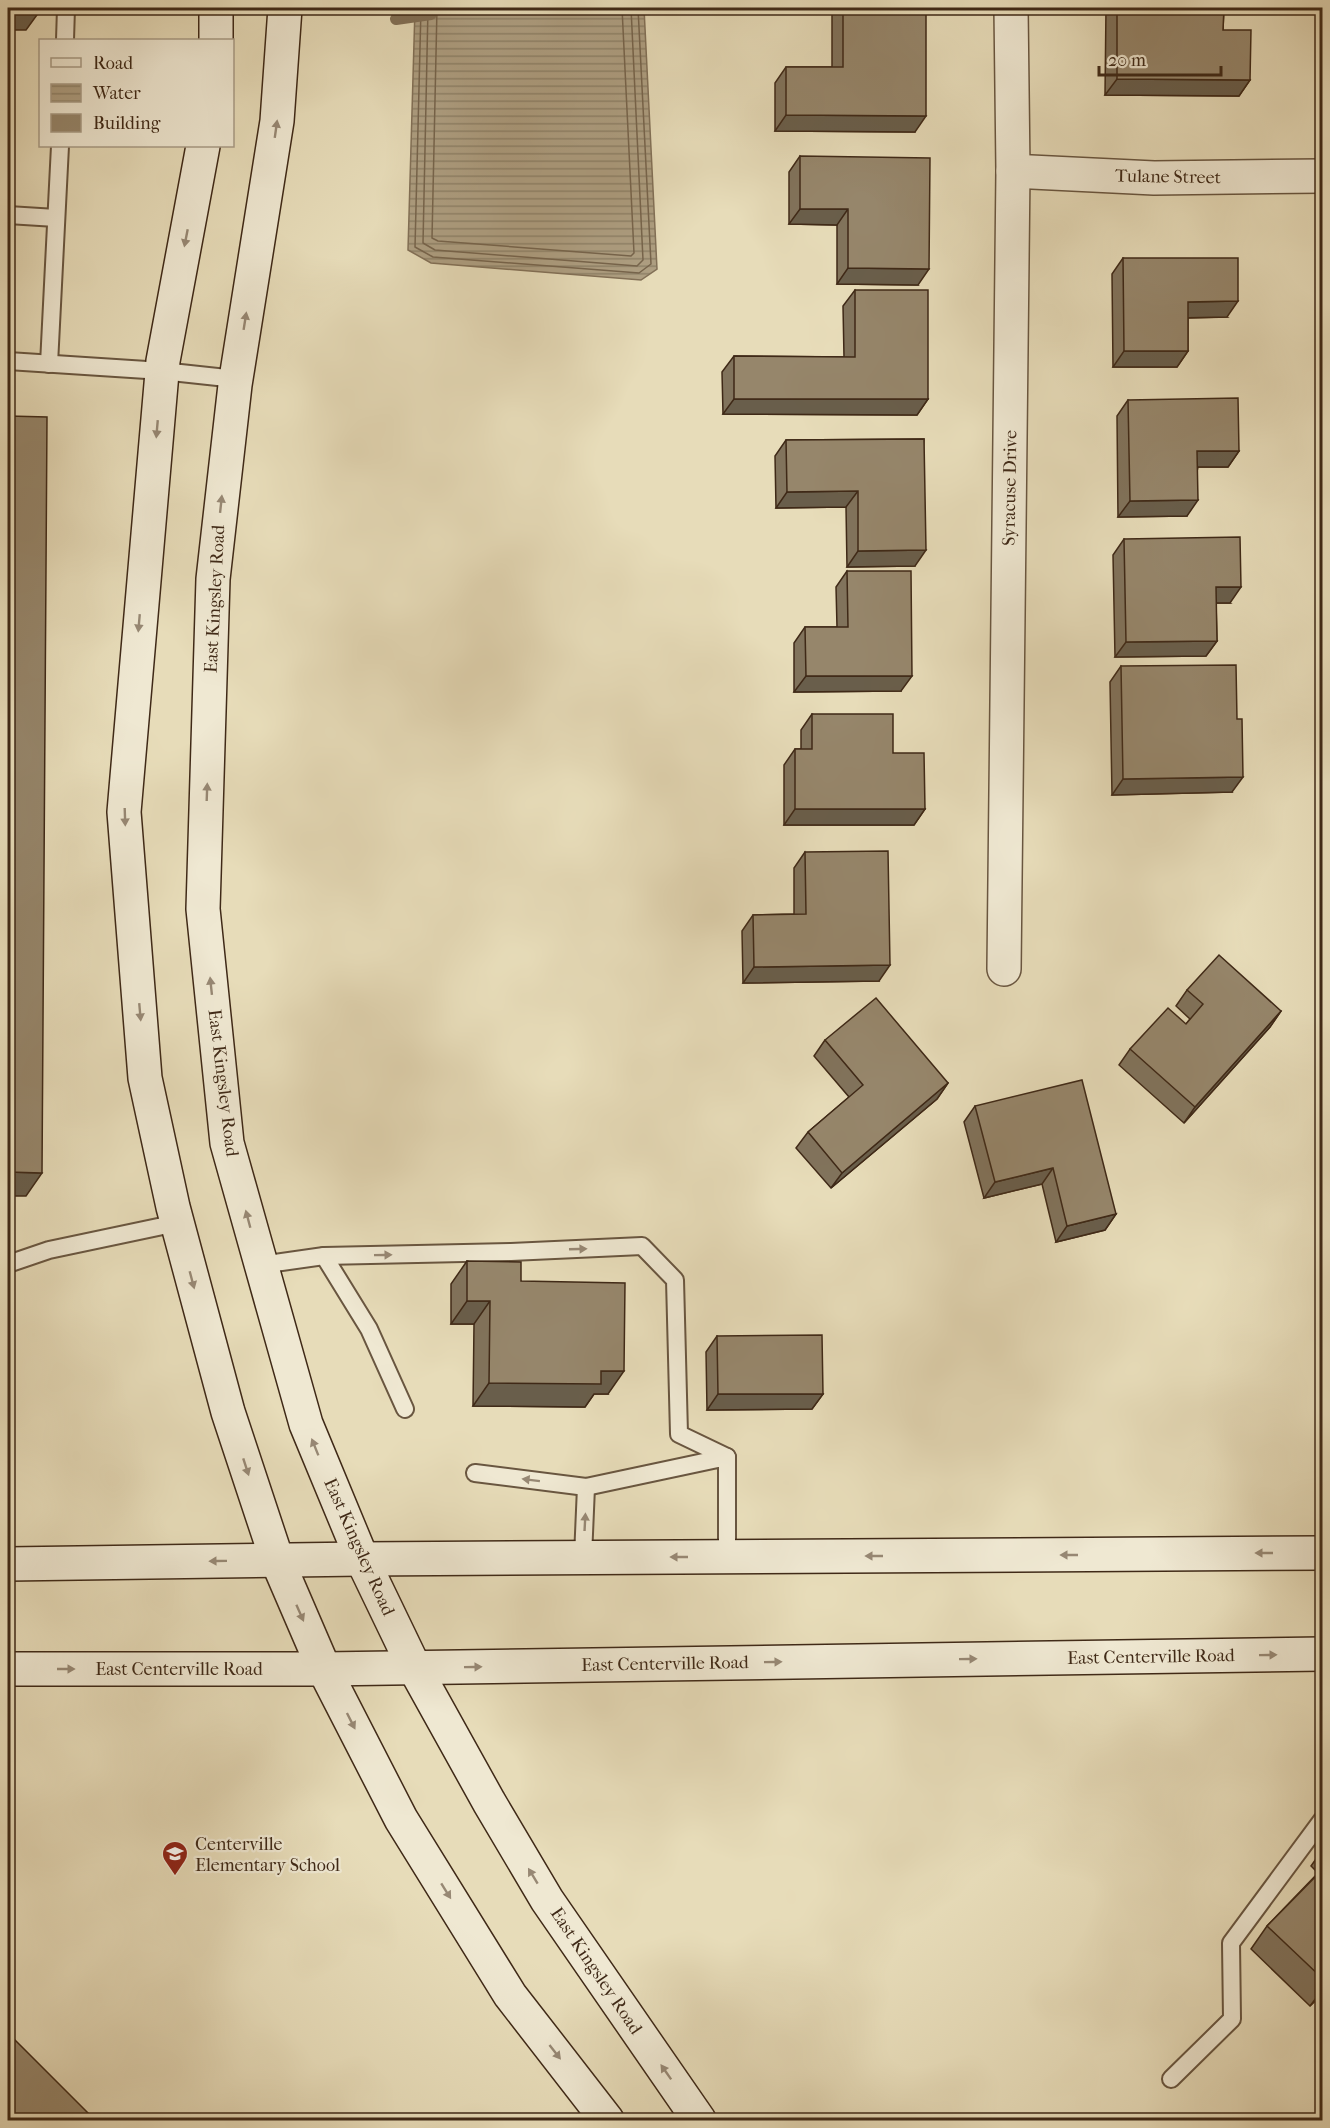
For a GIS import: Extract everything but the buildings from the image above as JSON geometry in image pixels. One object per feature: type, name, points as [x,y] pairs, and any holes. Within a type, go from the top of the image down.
[{"type":"main road","points":[[216,8],[216,39]]},
{"type":"main road","name":"East Kingsley Road","points":[[285,8],[277,121],[236,379],[213,579],[203,909],[227,1143],[306,1424],[362,1559],[414,1667],[547,1900],[699,2121]]},
{"type":"main road","name":"Syracuse Drive","points":[[1004,969],[1013,171],[1011,8]]},
{"type":"main road","points":[[203,147],[162,371],[124,812],[145,1078],[177,1224],[228,1412],[276,1560],[324,1669],[401,1819],[498,1976],[510,1995],[607,2121]]},
{"type":"main road","name":"Tulane Street","points":[[1013,171],[1154,178],[1323,176]]},
{"type":"main road","points":[[8,1564],[583,1557],[1323,1553]]},
{"type":"main road","name":"East Centerville Road","points":[[8,1669],[324,1669],[1323,1654]]},
{"type":"lane","points":[[65,39],[66,8]]},
{"type":"lane","points":[[49,364],[60,147]]},
{"type":"lane","points":[[8,215],[57,218]]},
{"type":"lane","points":[[8,362],[162,371],[236,379]]},
{"type":"lane","points":[[8,1264],[50,1250],[177,1224]]},
{"type":"lane","points":[[261,1265],[324,1256],[511,1252],[642,1246],[675,1280],[679,1434],[727,1457]]},
{"type":"lane","points":[[324,1256],[369,1329],[405,1409]]},
{"type":"lane","points":[[475,1473],[586,1486],[727,1457]]},
{"type":"lane","points":[[727,1457],[727,1557]]},
{"type":"lane","points":[[583,1557],[586,1486]]},
{"type":"lane","points":[[1172,2079],[1232,2019],[1231,1943],[1323,1820]]},
{"type":"water","points":[[415,8],[644,8],[657,269],[641,280],[431,263],[408,250]]},
{"type":"waterway","points":[[396,19],[431,14]]},
{"type":"place","name":"Centerville Elementary School","points":[[175,1877]]}]
